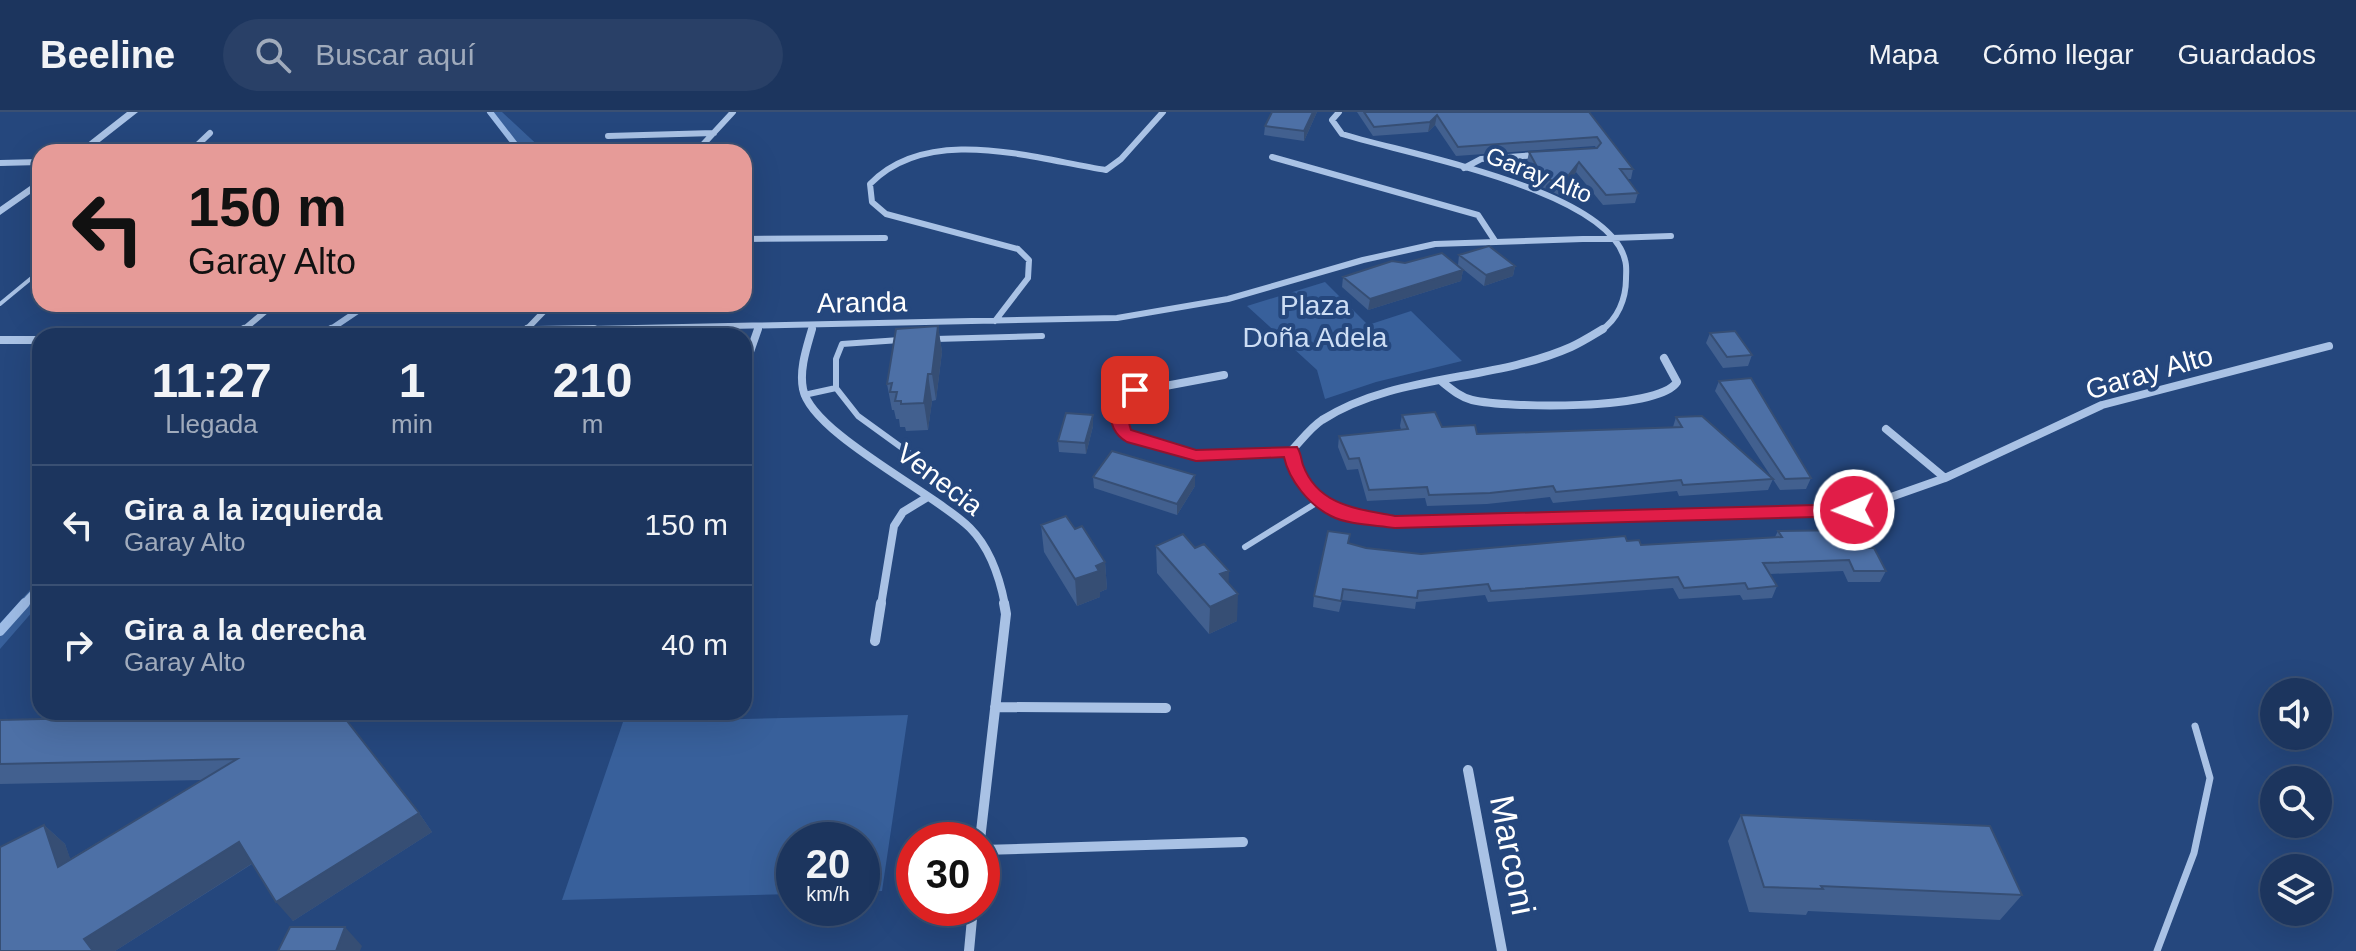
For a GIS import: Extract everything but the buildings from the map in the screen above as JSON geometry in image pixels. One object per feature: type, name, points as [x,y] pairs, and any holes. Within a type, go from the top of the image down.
[{"type":"street","points":[[91,144],[133,112]]},
{"type":"street","points":[[704,144],[733,112]]},
{"type":"street","points":[[995,321],[1028,278],[1029,260],[1018,249],[886,214],[873,206],[867,195],[870,184],[912,158],[951,149],[995,149],[1106,170],[1121,159],[1163,112]]},
{"type":"street","name":"Garay Alto","points":[[1339,112],[1333,123],[1342,134],[1524,186],[1564,202],[1597,221],[1614,238],[1625,257],[1631,279],[1623,308],[1602,333],[1561,350],[1359,400],[1326,416],[1298,439],[1291,451],[1295,466],[1308,489],[1337,512],[1395,522],[1854,510],[1945,478],[2102,405],[2329,346]]},
{"type":"street","points":[[198,144],[210,133]]},
{"type":"street","points":[[608,136],[714,133]]},
{"type":"street","points":[[1464,168],[1481,159],[1550,154]]},
{"type":"street","points":[[1272,157],[1478,215],[1495,241]]},
{"type":"street","points":[[0,163],[32,162]]},
{"type":"street","points":[[0,212],[32,188]]},
{"type":"street","name":"Aranda","points":[[706,328],[1117,318],[1244,295],[1406,248],[1495,241],[1671,236]]},
{"type":"street","points":[[752,239],[885,238]]},
{"type":"street","points":[[245,328],[264,312]]},
{"type":"street","points":[[528,328],[543,312]]},
{"type":"street","points":[[803,395],[803,371],[813,325]]},
{"type":"street","points":[[752,346],[759,326]]},
{"type":"street","points":[[0,340],[32,340]]},
{"type":"street","points":[[1441,381],[1458,395],[1483,402],[1535,404],[1634,400],[1654,397],[1674,387],[1677,382],[1664,358]]},
{"type":"street","points":[[1224,375],[1128,393],[1119,408],[1124,433],[1196,455],[1291,451]]},
{"type":"street","name":"Venecia","points":[[803,395],[831,427],[971,529],[1000,577],[1006,614],[982,822]]},
{"type":"street","points":[[1886,429],[1945,478]]},
{"type":"street","points":[[875,641],[894,526],[903,512],[926,498]]},
{"type":"street","points":[[995,707],[1166,708]]},
{"type":"street","name":"Marconi","points":[[1468,770],[1502,951]]},
{"type":"street","points":[[1000,849],[1243,842]]},
{"type":"street","points":[[969,951],[971,926]]},
{"type":"lane","points":[[0,304],[32,278]]},
{"type":"lane","points":[[932,339],[1042,336]]},
{"type":"lane","points":[[916,340],[842,344],[836,362],[836,388],[858,416],[945,479]]},
{"type":"lane","points":[[803,395],[836,388]]},
{"type":"lane","points":[[1245,547],[1321,500]]},
{"type":"lane","points":[[2157,951],[2194,853],[2210,778],[2195,726]]},
{"type":"green space","points":[[489,112],[502,112],[536,144],[517,144]]},
{"type":"green space","name":"Plaza Doña Adela","points":[[1325,282],[1368,325],[1411,311],[1462,361],[1376,382],[1325,399],[1317,370],[1247,306]]},
{"type":"green space","points":[[32,588],[32,612],[0,649],[0,623]]},
{"type":"green space","points":[[908,715],[882,891],[880,822],[776,822],[776,894],[562,900],[623,722]]},
{"type":"waterway","points":[[490,112],[515,144]]},
{"type":"waterway","points":[[332,328],[356,312]]},
{"type":"waterway","points":[[23,605],[32,595]]},
{"type":"waterway","points":[[0,631],[25,603]]},
{"type":"route","points":[[1135,390],[1124,397],[1119,408],[1124,433],[1133,438],[1196,455],[1291,451],[1295,466],[1308,489],[1337,512],[1395,522],[1854,510]]}]
